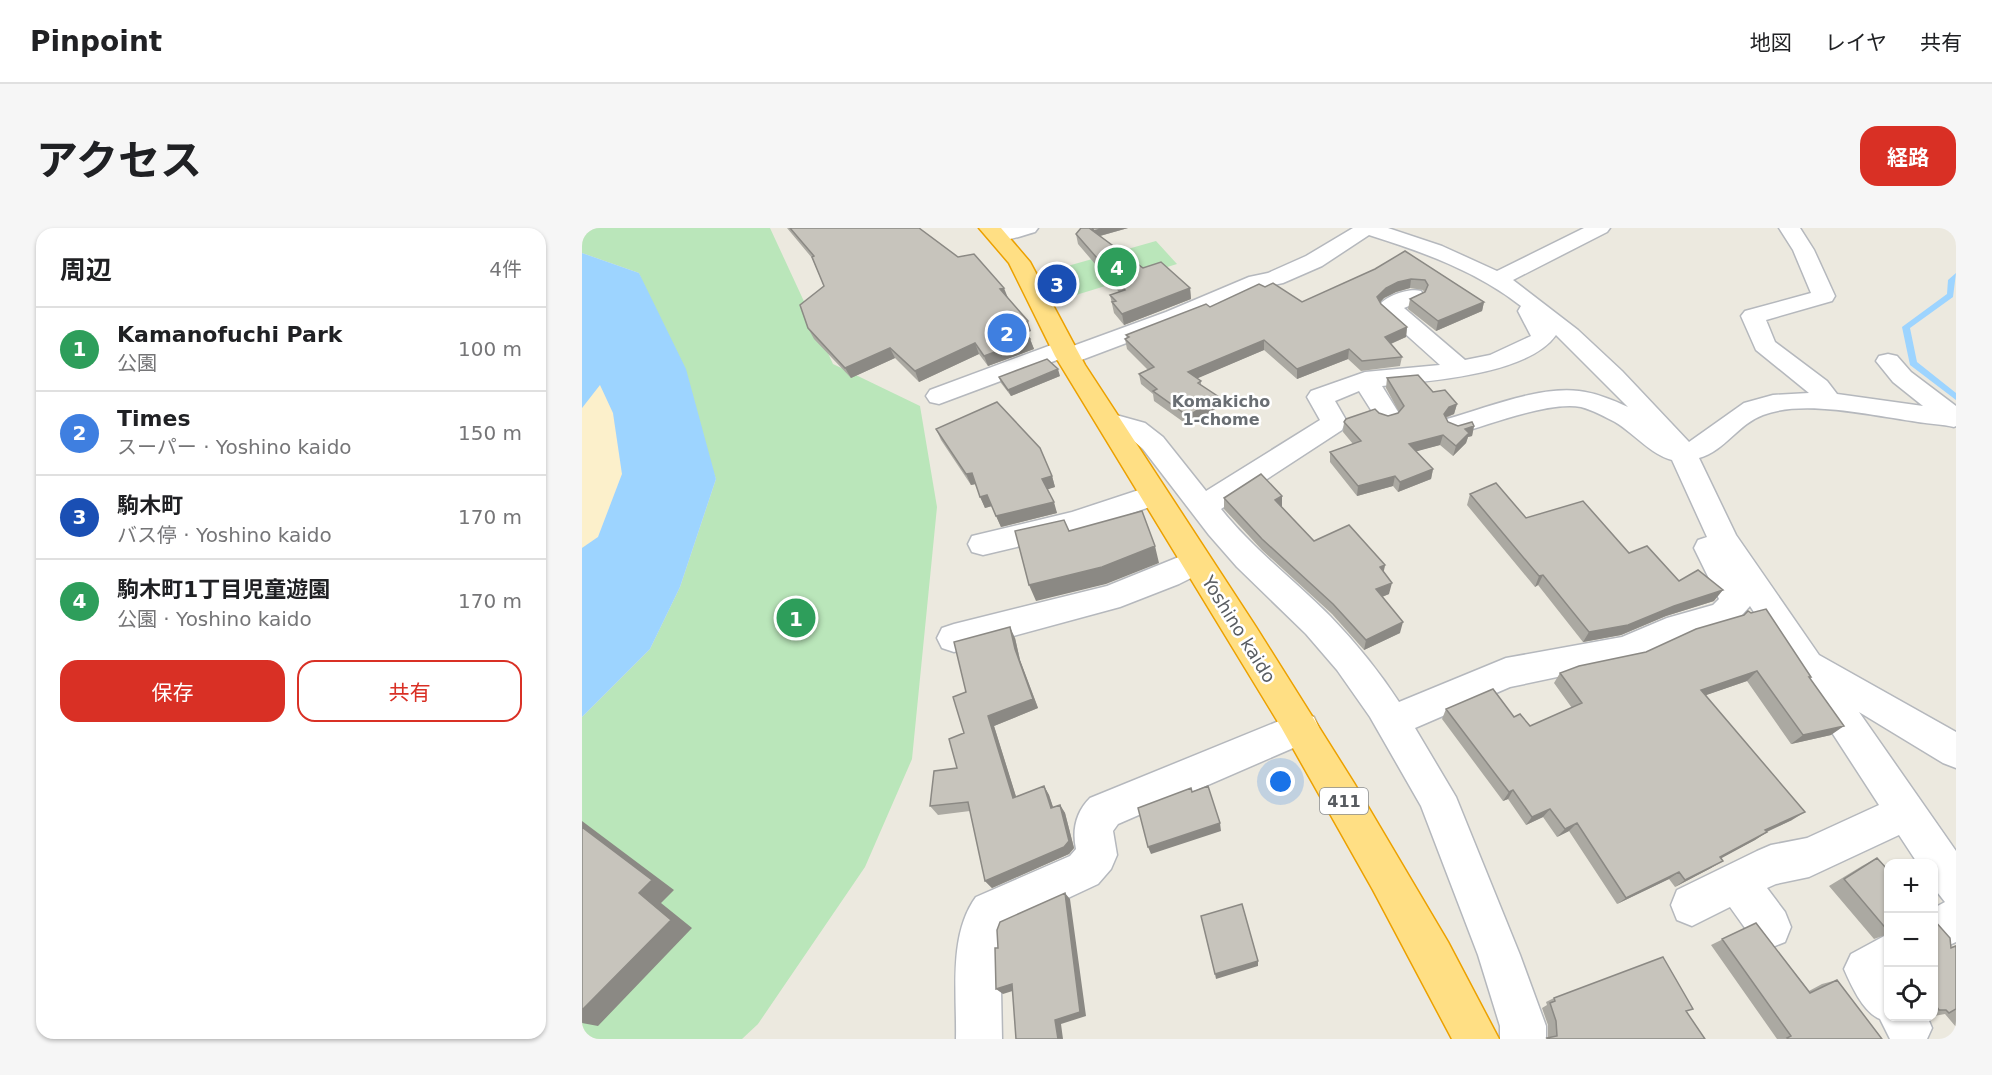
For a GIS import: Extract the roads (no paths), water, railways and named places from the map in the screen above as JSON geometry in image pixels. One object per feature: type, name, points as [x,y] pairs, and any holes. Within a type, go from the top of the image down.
[{"type":"highway","name":"Yoshino kaido","points":[[993,232],[1015,256],[1030,278],[1065,353],[1301,728],[1431,952],[1476,1039]]},
{"type":"street","points":[[993,232],[1028,228]]},
{"type":"street","points":[[939,396],[1174,317],[1257,282],[1275,278],[1314,261],[1367,228],[1433,251],[1497,280],[1534,307],[1611,375],[1675,441],[1698,483],[1723,540],[1809,664],[1956,886]]},
{"type":"street","points":[[1497,280],[1600,228]]},
{"type":"street","points":[[1789,228],[1797,235],[1813,276],[1824,296],[1753,316],[1764,345],[1818,387],[1830,403]]},
{"type":"street","points":[[1413,296],[1389,307],[1461,370]]},
{"type":"street","points":[[1204,506],[1333,424],[1334,420],[1320,397],[1365,381],[1461,370],[1498,360],[1539,341],[1544,335],[1529,312],[1534,307]]},
{"type":"street","points":[[1888,361],[1902,377],[1954,417]]},
{"type":"street","points":[[1365,381],[1388,415]]},
{"type":"street","points":[[1456,425],[1571,398],[1603,406],[1638,425],[1671,450],[1683,454],[1702,446],[1749,411],[1787,401],[1814,399],[1938,417],[1954,417]]},
{"type":"street","points":[[1109,422],[1136,429],[1153,443],[1248,559],[1318,625],[1349,660],[1393,721],[1437,797],[1468,872],[1523,1026],[1523,1039]]},
{"type":"street","points":[[1393,721],[1506,673],[1626,650],[1679,627],[1723,615],[1736,602],[1706,542],[1688,496],[1689,489],[1698,483]]},
{"type":"street","points":[[983,544],[1075,522],[1154,495]]},
{"type":"street","points":[[954,638],[1093,602],[1166,578],[1196,562]]},
{"type":"street","points":[[1809,664],[1956,751]]},
{"type":"street","points":[[979,1039],[979,939],[983,923],[991,912],[1084,870],[1097,855],[1092,832],[1095,819],[1104,811],[1301,728]]},
{"type":"street","points":[[1692,905],[1771,865],[1809,857],[1906,812]]},
{"type":"street","points":[[1737,882],[1770,927]]},
{"type":"street","points":[[1938,929],[1956,918]]},
{"type":"street","points":[[1884,958],[1866,969],[1884,994]]},
{"type":"water","points":[[582,253],[639,273],[686,369],[716,479],[680,587],[650,649],[582,717],[582,548],[598,537],[622,474],[613,413],[600,385],[582,408]]},
{"type":"waterway","points":[[1956,275],[1952,280],[1950,295],[1906,327],[1913,363],[1956,397]]},
{"type":"place","name":"駒木町1丁目児童遊園","points":[[1117,267]]},
{"type":"place","name":"駒木町","points":[[1057,284]]},
{"type":"place","name":"Times","points":[[1007,333]]},
{"type":"place","name":"Kamanofuchi Park","points":[[796,618]]},
{"type":"district","name":"Komakicho 1-chome","points":[[1221,410]]}]
